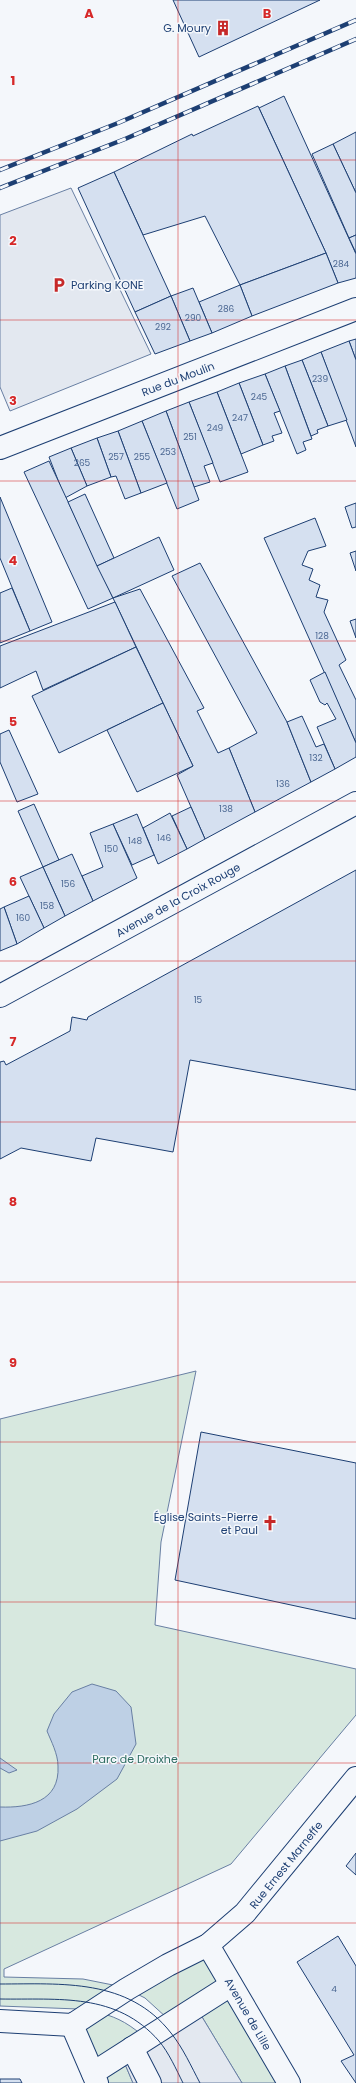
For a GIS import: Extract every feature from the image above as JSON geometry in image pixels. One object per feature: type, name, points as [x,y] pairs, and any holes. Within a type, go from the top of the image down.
[{"type":"street","name":"Rue du Moulin","points":[[0,448],[356,309]]},
{"type":"street","name":"Avenue de la Croix Rouge","points":[[0,996],[356,803]]},
{"type":"street","name":"Rue Ernest Marneffe","points":[[72,2025],[127,1988],[208,1945],[246,1914],[356,1778]]},
{"type":"street","name":"Avenue de Lille","points":[[208,1945],[289,2083]]},
{"type":"street","points":[[0,2021],[72,2025],[95,2078],[132,2048],[231,1985]]},
{"type":"street","points":[[132,2048],[150,2083]]},
{"type":"green space","name":"Parc de Droixhe","points":[[196,1371],[161,1542],[155,1625],[356,1669],[356,1715],[231,1864],[4,1969],[4,1977],[83,1979],[123,1987],[78,2009],[0,2006],[0,1419]]},
{"type":"green space","points":[[208,1945],[289,2083],[242,2083],[193,2002],[167,2018],[145,1998],[127,1989]]},
{"type":"green space","points":[[93,2011],[119,2020],[142,2035],[119,2050],[133,2083],[97,2083],[72,2025]]},
{"type":"shaded area","name":"Parking KONE","points":[[71,188],[151,354],[10,411],[0,387],[0,215]]},
{"type":"shaded area","points":[[193,2002],[242,2083],[133,2083],[119,2050]]},
{"type":"water","points":[[92,1684],[116,1691],[131,1707],[136,1744],[117,1779],[77,1809],[37,1831],[0,1841],[0,1807],[31,1804],[48,1795],[54,1788],[57,1778],[58,1761],[47,1731],[54,1714],[72,1692]]},
{"type":"water","points":[[0,1758],[17,1770],[9,1773],[0,1768]]},
{"type":"building","name":"G. Moury","points":[[173,0],[320,0],[199,57]]},
{"type":"building","points":[[284,96],[356,254],[356,278],[338,283],[326,253],[259,108]]},
{"type":"building","points":[[258,106],[326,253],[240,285],[205,216],[143,235],[114,172],[192,134],[193,136]]},
{"type":"building","points":[[356,132],[356,193],[333,144]]},
{"type":"building","points":[[333,144],[356,193],[356,235],[349,238],[312,154]]},
{"type":"building","points":[[114,172],[171,296],[135,312],[78,188]]},
{"type":"building","points":[[356,235],[356,253],[349,238]]},
{"type":"building","points":[[326,253],[338,283],[252,316],[240,285]]},
{"type":"building","points":[[240,285],[252,316],[212,333],[199,302]]},
{"type":"building","points":[[193,288],[212,333],[190,341],[171,296]]},
{"type":"building","points":[[171,296],[190,341],[155,354],[135,312]]},
{"type":"building","points":[[356,339],[356,360],[349,341]]},
{"type":"building","points":[[349,341],[356,360],[356,447],[321,352]]},
{"type":"building","points":[[321,352],[347,420],[328,426],[302,360]]},
{"type":"building","points":[[302,360],[328,426],[317,430],[318,433],[311,436],[285,366]]},
{"type":"building","points":[[285,366],[312,439],[303,442],[306,450],[297,454],[265,374]]},
{"type":"building","points":[[265,374],[280,411],[274,413],[282,433],[272,436],[274,441],[263,445],[239,383]]},
{"type":"building","points":[[239,383],[263,445],[241,454],[217,392]]},
{"type":"building","points":[[217,392],[248,472],[220,482],[189,402]]},
{"type":"building","points":[[189,402],[213,463],[204,466],[210,482],[194,487],[166,411]]},
{"type":"building","points":[[166,411],[199,500],[177,509],[142,421]]},
{"type":"building","points":[[142,421],[167,483],[141,493],[118,431]]},
{"type":"building","points":[[118,431],[141,493],[125,499],[116,476],[111,477],[97,438]]},
{"type":"building","points":[[97,438],[111,477],[87,486],[71,448]]},
{"type":"building","points":[[71,448],[87,486],[65,498],[49,457]]},
{"type":"building","points":[[49,461],[113,598],[88,609],[24,472]]},
{"type":"building","points":[[85,494],[114,558],[97,566],[68,502]]},
{"type":"building","points":[[0,497],[52,622],[30,631],[0,558]]},
{"type":"building","points":[[356,503],[356,527],[352,528],[345,507]]},
{"type":"building","points":[[315,518],[326,546],[308,551],[302,565],[313,569],[309,580],[320,585],[316,597],[328,600],[324,612],[346,660],[339,665],[356,700],[356,743],[264,538]]},
{"type":"building","points":[[159,537],[174,570],[113,598],[97,566]]},
{"type":"building","points":[[356,551],[356,571],[350,553]]},
{"type":"building","points":[[200,563],[287,722],[311,782],[255,812],[229,748],[257,733],[172,576]]},
{"type":"building","points":[[12,588],[30,631],[0,643],[0,593]]},
{"type":"building","points":[[140,589],[204,708],[197,711],[218,753],[229,748],[255,812],[205,839],[177,775],[193,766],[113,598]]},
{"type":"building","points":[[115,602],[136,647],[43,690],[36,671],[0,688],[0,646]]},
{"type":"building","points":[[356,619],[356,638],[350,621]]},
{"type":"building","points":[[136,647],[163,703],[59,753],[32,696]]},
{"type":"building","points":[[325,672],[356,743],[356,757],[335,769],[317,727],[336,719],[327,703],[325,705],[320,702],[310,680]]},
{"type":"building","points":[[163,703],[193,766],[137,792],[107,730]]},
{"type":"building","points":[[302,716],[316,747],[324,744],[335,769],[311,782],[287,722]]},
{"type":"building","points":[[9,730],[38,794],[17,802],[0,762],[0,734]]},
{"type":"building","points":[[34,804],[59,860],[43,867],[18,811]]},
{"type":"building","points":[[191,807],[205,839],[187,849],[172,816]]},
{"type":"building","points":[[170,813],[187,849],[158,864],[143,828]]},
{"type":"building","points":[[137,814],[154,855],[132,865],[113,824]]},
{"type":"building","points":[[113,824],[137,878],[93,901],[82,876],[103,867],[90,833]]},
{"type":"building","points":[[72,854],[93,901],[65,916],[43,867]]},
{"type":"building","points":[[43,867],[65,916],[44,928],[20,877]]},
{"type":"building","points":[[356,870],[356,1090],[190,1060],[173,1152],[96,1138],[91,1161],[21,1148],[0,1159],[0,1062],[4,1061],[6,1065],[70,1031],[72,1017],[87,1020],[88,1017]]},
{"type":"building","points":[[29,896],[44,928],[17,944],[4,907]]},
{"type":"building","points":[[4,907],[17,944],[0,951],[0,909]]},
{"type":"building","name":"Église Saints-Pierre et Paul","points":[[201,1432],[356,1463],[356,1619],[175,1580]]},
{"type":"building","points":[[356,1853],[356,1875],[346,1866]]},
{"type":"building","points":[[338,1936],[356,1966],[356,2083],[341,2061],[354,2055],[297,1962]]},
{"type":"building","points":[[0,2079],[20,2079],[22,2083],[0,2083]]},
{"type":"tram line","points":[[0,1984],[47,1984],[93,1988],[114,1993],[135,2002],[154,2015],[171,2033],[183,2051],[200,2083]]},
{"type":"tram line","points":[[0,1999],[44,1999],[86,2002],[105,2006],[124,2014],[142,2025],[159,2041],[169,2056],[183,2083]]},
{"type":"railway","points":[[0,170],[118,123],[356,20]]},
{"type":"railway","points":[[0,188],[125,139],[356,39]]},
{"type":"place","name":"G. Moury","points":[[223,28]]},
{"type":"place","name":"Parking KONE","points":[[59,285]]},
{"type":"place","name":"Église Saints-Pierre et Paul","points":[[270,1523]]}]
